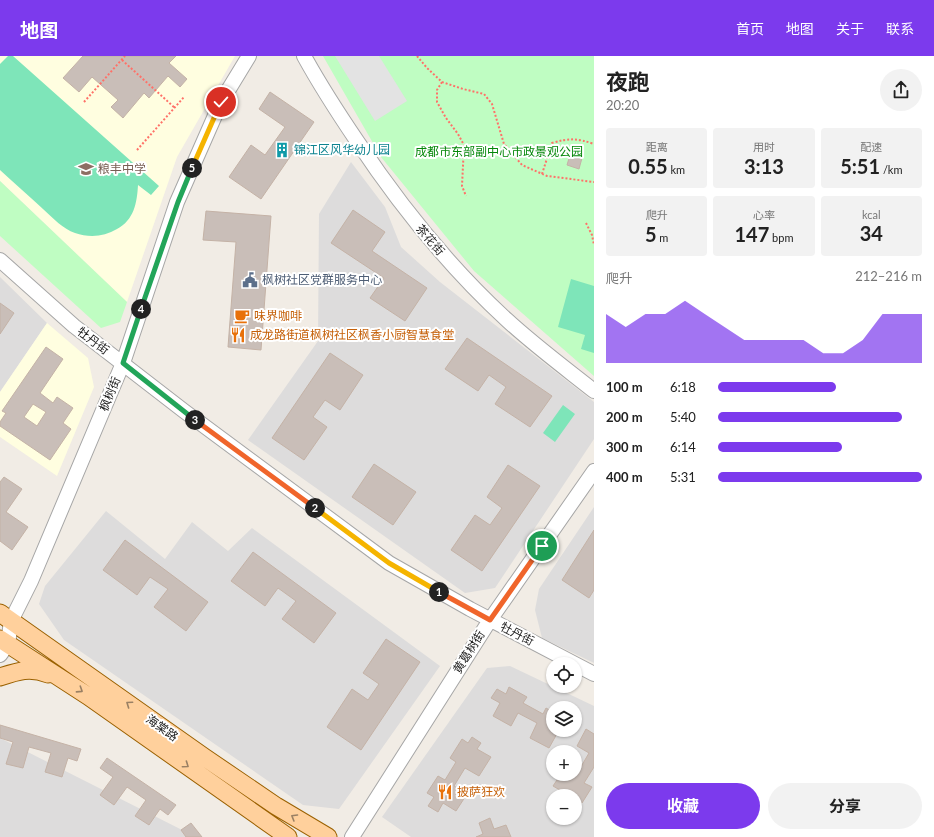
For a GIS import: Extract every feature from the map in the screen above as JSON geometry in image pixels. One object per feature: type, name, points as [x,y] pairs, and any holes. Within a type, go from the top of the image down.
[{"type":"main road","name":"海棠路","points":[[3,633],[62,679],[288,837]]},
{"type":"main road","name":"海棠路","points":[[3,633],[204,757],[276,806],[328,837]]},
{"type":"main road","points":[[0,677],[25,670],[36,670],[62,679]]},
{"type":"street","name":"枫树街","points":[[3,633],[31,581],[123,363],[178,202],[221,102],[249,56]]},
{"type":"street","name":"茶花街","points":[[304,56],[322,89],[396,198],[425,235],[458,272],[506,320],[594,391]]},
{"type":"street","name":"牡丹街","points":[[0,260],[74,326],[184,412],[389,563],[490,620],[594,674]]},
{"type":"street","name":"黄葛树街","points":[[352,837],[490,620],[594,471]]},
{"type":"path","points":[[84,102],[125,56]]},
{"type":"path","points":[[417,56],[442,82],[484,94],[492,104],[504,144],[522,165],[547,176],[594,182]]},
{"type":"path","points":[[122,60],[175,108]]},
{"type":"path","points":[[442,82],[437,90],[437,102],[464,145],[462,186],[466,196]]},
{"type":"path","points":[[137,150],[184,97]]},
{"type":"path","points":[[542,174],[552,142],[567,139],[580,139],[594,144]]},
{"type":"path","points":[[586,223],[592,235],[594,245]]},
{"type":"shaded area","name":"粮丰中学","points":[[0,56],[235,56],[177,157],[127,302],[0,181]]},
{"type":"shaded area","points":[[335,56],[379,56],[407,101],[375,121]]},
{"type":"shaded area","points":[[351,162],[385,207],[401,247],[440,282],[594,402],[594,439],[495,588],[465,593],[248,440],[318,341],[319,214]]},
{"type":"shaded area","points":[[0,277],[47,323],[0,392]]},
{"type":"shaded area","points":[[47,323],[88,358],[94,387],[57,476],[0,437],[0,392]]},
{"type":"shaded area","points":[[594,507],[594,663],[542,638],[535,610],[539,589]]},
{"type":"shaded area","points":[[106,511],[165,559],[192,522],[228,551],[252,528],[440,666],[339,809],[303,805],[64,640],[39,604],[45,586]]},
{"type":"shaded area","points":[[510,666],[546,683],[546,693],[567,693],[594,706],[594,837],[411,837],[382,817],[487,668]]},
{"type":"shaded area","points":[[0,738],[196,837],[0,837]]},
{"type":"green space","points":[[8,56],[13,56],[159,186],[151,195],[138,185],[137,198],[131,216],[123,225],[112,232],[96,236],[86,236],[66,229],[0,170],[0,64]]},
{"type":"green space","name":"成都市东部副中心市政景观公园","points":[[323,56],[594,56],[594,376],[474,271],[381,157]]},
{"type":"green space","points":[[0,181],[127,302],[120,322],[101,328],[0,236]]},
{"type":"green space","points":[[571,279],[594,286],[594,353],[581,349],[585,335],[558,327]]},
{"type":"green space","points":[[563,405],[575,414],[555,442],[543,433]]},
{"type":"building","points":[[83,56],[176,56],[169,63],[187,79],[180,87],[168,76],[149,98],[144,93],[123,118],[111,107],[118,100],[92,77],[79,92],[63,78]]},
{"type":"building","name":"锦江区风华幼儿园","points":[[270,92],[314,122],[261,199],[229,177],[251,145],[265,155],[285,127],[259,109]]},
{"type":"building","points":[[570,155],[582,158],[579,169],[567,165]]},
{"type":"building","points":[[353,210],[385,232],[372,251],[427,288],[405,321],[370,298],[384,278],[331,243]]},
{"type":"building","points":[[206,211],[271,216],[261,350],[228,347],[236,242],[203,240]]},
{"type":"building","points":[[0,303],[14,313],[0,334]]},
{"type":"building","points":[[467,338],[552,396],[530,427],[495,404],[506,387],[489,375],[478,391],[445,369]]},
{"type":"building","points":[[46,347],[63,359],[40,393],[53,403],[57,397],[73,408],[63,423],[71,429],[50,460],[0,426],[0,422],[6,413],[2,411]],"holes":[[[33,404],[46,412],[37,426],[24,417]]]},
{"type":"building","points":[[330,353],[363,375],[340,410],[325,400],[313,417],[327,427],[304,460],[272,438]]},
{"type":"building","points":[[374,464],[416,492],[393,525],[352,497]]},
{"type":"building","points":[[508,465],[540,486],[482,571],[451,550],[475,515],[490,525],[502,508],[487,497]]},
{"type":"building","points":[[4,477],[22,489],[6,512],[28,527],[12,550],[0,541],[0,482]]},
{"type":"building","points":[[594,530],[594,590],[589,598],[562,580]]},
{"type":"building","points":[[125,540],[208,602],[186,631],[154,607],[168,589],[150,577],[137,595],[103,570]]},
{"type":"building","points":[[253,552],[336,613],[314,643],[282,619],[296,601],[278,588],[265,606],[231,581]]},
{"type":"building","points":[[386,639],[420,662],[361,750],[327,727],[352,689],[368,700],[379,684],[363,673]]},
{"type":"building","points":[[509,687],[527,697],[523,703],[543,714],[546,708],[546,737],[555,737],[551,745],[546,745],[546,746],[530,738],[537,723],[518,713],[511,726],[493,716],[500,703],[491,698],[497,689],[506,694]]},
{"type":"building","points":[[0,725],[81,749],[77,761],[68,758],[62,777],[45,772],[51,753],[29,747],[23,768],[6,764],[13,742],[0,738]]},
{"type":"building","points":[[586,729],[594,734],[594,767],[584,783],[592,787],[582,803],[582,789],[558,789],[553,786],[556,781],[582,781],[582,765],[589,753],[582,749],[582,745],[578,745]]},
{"type":"building","points":[[472,737],[481,743],[477,749],[491,757],[479,776],[465,768],[454,786],[467,794],[456,811],[443,803],[438,812],[428,806],[434,797],[427,793],[438,776],[445,780],[456,762],[450,758],[462,739],[468,743]]},
{"type":"building","points":[[107,758],[176,805],[168,815],[160,809],[149,825],[135,816],[146,800],[127,787],[114,805],[100,795],[113,777],[100,768]]},
{"type":"building","points":[[490,818],[494,829],[506,825],[511,837],[476,837],[483,834],[479,823]]},
{"type":"building","points":[[191,823],[202,837],[186,837],[181,830]]},
{"type":"place","name":"锦江区风华幼儿园","points":[[282,150]]},
{"type":"place","name":"粮丰中学","points":[[86,169]]},
{"type":"place","name":"枫树社区党群服务中心","points":[[250,280]]},
{"type":"place","name":"味界咖啡","points":[[242,316]]},
{"type":"place","name":"成龙路街道枫树社区枫香小厨智慧食堂","points":[[238,335]]},
{"type":"place","name":"披萨狂欢","points":[[445,792]]},
{"type":"route","points":[[221,102],[178,202],[123,363],[184,412],[389,563],[490,620],[542,546]]}]
